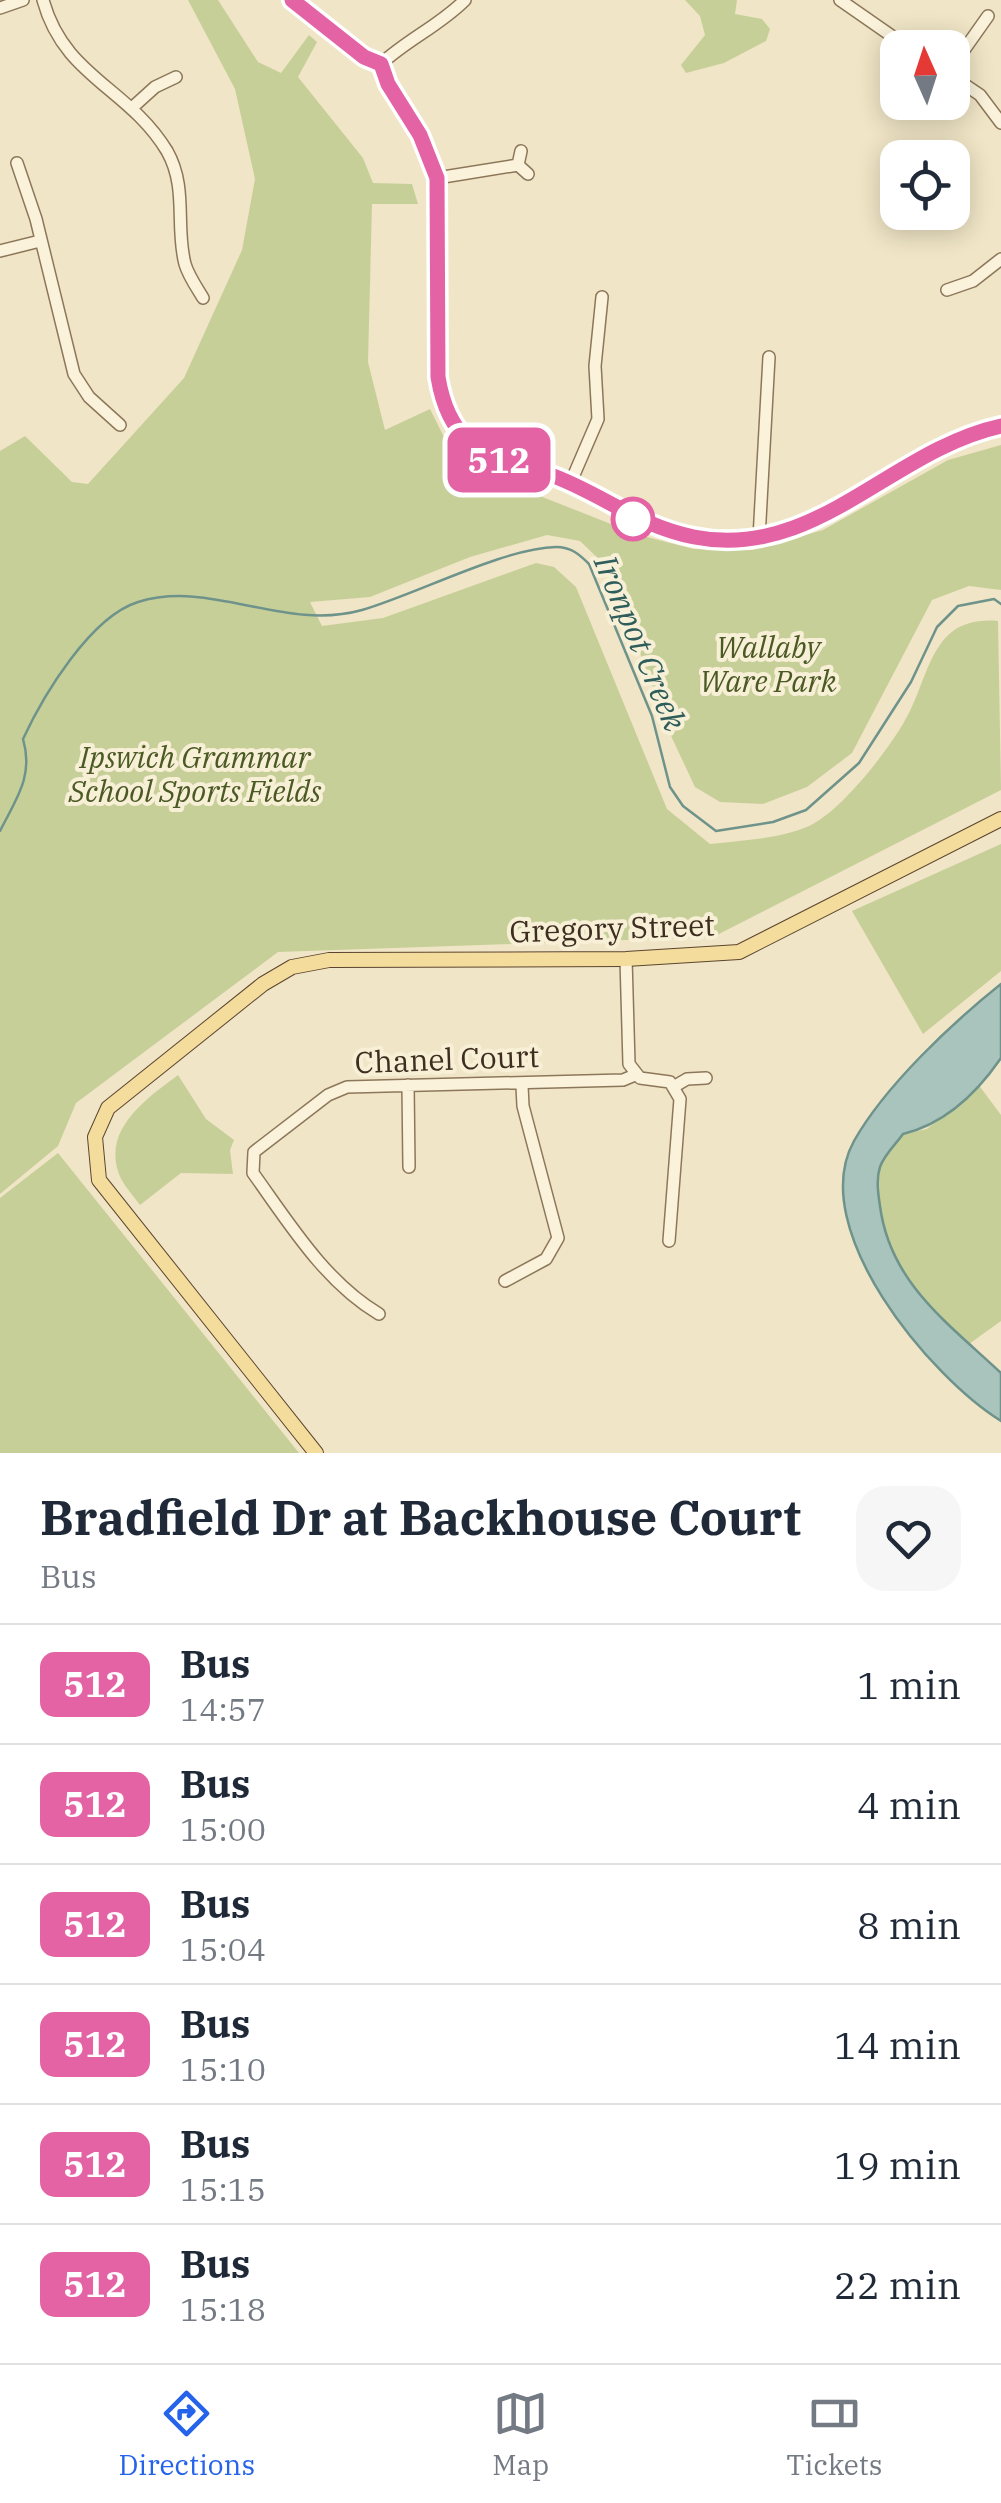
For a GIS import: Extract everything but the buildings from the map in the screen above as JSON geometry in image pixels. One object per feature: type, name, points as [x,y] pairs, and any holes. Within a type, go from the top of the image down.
[{"type":"main road","name":"Gregory Street","points":[[316,1453],[118,1201],[103,1169],[102,1146],[109,1122],[126,1095],[244,1002],[296,974],[373,962],[711,956],[753,948],[1001,819]]},
{"type":"street","points":[[0,8],[23,0]]},
{"type":"street","points":[[44,0],[50,23],[80,68],[134,106],[168,154],[180,186],[185,264],[202,298]]},
{"type":"street","points":[[292,0],[364,57],[381,64],[388,84],[420,135],[437,178],[438,377],[444,404],[464,436],[483,452],[570,484],[640,523],[695,538],[736,541],[799,529],[940,446],[1001,426]]},
{"type":"street","points":[[381,64],[411,39],[443,22],[465,0]]},
{"type":"street","points":[[840,0],[882,30]]},
{"type":"street","points":[[970,42],[988,16]]},
{"type":"street","points":[[134,106],[155,86],[176,77]]},
{"type":"street","points":[[970,89],[1001,122]]},
{"type":"street","points":[[437,178],[523,170],[520,151]]},
{"type":"street","points":[[17,163],[74,374],[88,397],[120,425]]},
{"type":"street","points":[[0,251],[40,241]]},
{"type":"street","points":[[946,290],[974,281],[1001,260]]},
{"type":"street","points":[[570,484],[598,419],[595,366],[602,297]]},
{"type":"street","points":[[759,538],[769,357]]},
{"type":"street","points":[[626,958],[629,1064],[635,1075],[675,1086],[686,1079],[706,1078]]},
{"type":"street","name":"Chanel Court","points":[[378,1314],[356,1301],[311,1252],[253,1174],[250,1162],[254,1152],[334,1091],[408,1084],[522,1086],[623,1080],[635,1075]]},
{"type":"street","points":[[408,1084],[409,1167]]},
{"type":"street","points":[[504,1280],[546,1259],[558,1238],[523,1106],[522,1086]]},
{"type":"street","points":[[669,1241],[680,1099],[675,1086]]},
{"type":"green space","points":[[188,0],[218,0],[258,62],[281,73],[309,35],[317,42],[298,77],[363,158],[373,183],[412,184],[418,204],[372,204],[368,362],[385,430],[430,409],[451,451],[484,474],[639,535],[694,549],[753,550],[823,530],[948,460],[1001,445],[1001,590],[969,586],[932,600],[852,753],[807,787],[763,804],[720,802],[695,787],[672,738],[608,568],[580,541],[547,535],[470,557],[370,597],[310,602],[322,626],[383,618],[536,563],[554,567],[576,587],[667,809],[710,844],[786,834],[821,819],[861,781],[895,736],[945,639],[958,628],[975,622],[998,621],[1001,790],[713,937],[278,952],[76,1103],[58,1146],[0,1194],[0,451],[25,436],[72,482],[88,484],[184,378],[242,250],[255,179],[235,89]]},
{"type":"green space","points":[[685,0],[737,0],[735,14],[762,19],[770,29],[766,41],[724,63],[686,73],[681,65],[705,35],[700,16]]},
{"type":"green space","points":[[1001,844],[1001,971],[923,1034],[852,911]]},
{"type":"green space","points":[[178,1075],[206,1119],[234,1140],[230,1150],[233,1174],[181,1173],[140,1205],[120,1175],[115,1155],[117,1141],[132,1115]]},
{"type":"green space","points":[[978,1084],[1001,1115],[1001,1321],[969,1344],[923,1299],[900,1265],[884,1226],[878,1180],[882,1162],[903,1134],[927,1129]]},
{"type":"green space","points":[[58,1153],[299,1453],[0,1453],[0,1198]]},
{"type":"water","points":[[1001,984],[1001,1058],[946,1115],[903,1134],[882,1163],[878,1181],[886,1233],[909,1279],[924,1300],[1001,1373],[1001,1421],[942,1371],[883,1298],[861,1257],[846,1216],[843,1177],[854,1141],[901,1077]]},
{"type":"waterway","name":"Ironpot Creek","points":[[0,831],[25,776],[23,739],[43,702],[86,641],[120,610],[138,602],[193,597],[304,615],[333,615],[384,603],[511,555],[556,547],[570,550],[589,564],[652,716],[670,787],[683,806],[716,831],[773,822],[806,810],[859,763],[911,682],[937,627],[958,606],[994,599],[1001,604]]},
{"type":"bus line","name":"512","points":[[292,0],[364,57],[381,64],[388,84],[430,158],[440,207],[438,377],[442,400],[464,436],[483,452],[504,463],[548,474],[640,523],[695,538],[736,541],[799,529],[844,506],[940,446],[1001,426]]},
{"type":"park label","name":"Wallaby Ware Park","points":[[768,665]]},
{"type":"park label","name":"Ipswich Grammar School Sports Fields","points":[[195,775]]}]
